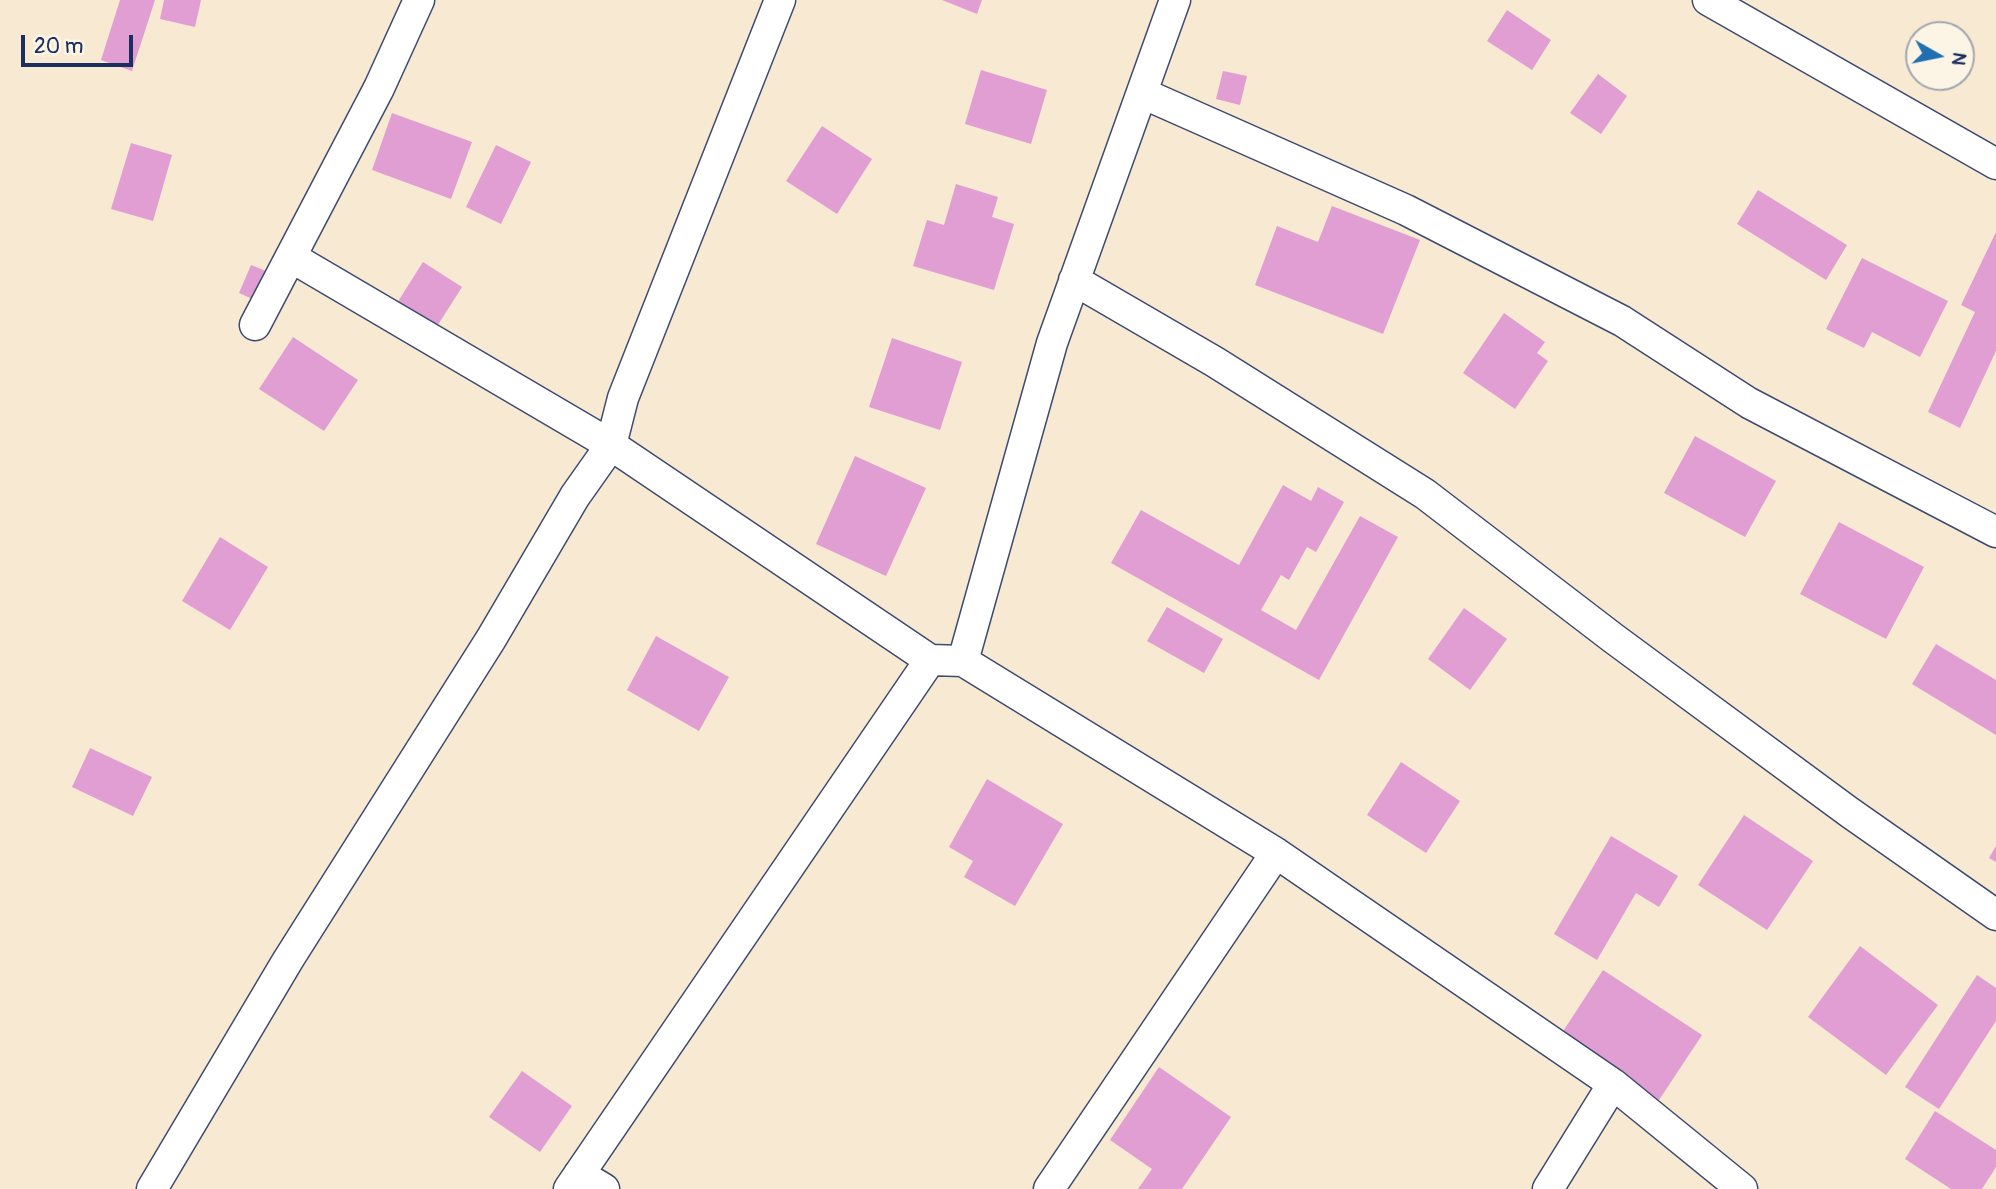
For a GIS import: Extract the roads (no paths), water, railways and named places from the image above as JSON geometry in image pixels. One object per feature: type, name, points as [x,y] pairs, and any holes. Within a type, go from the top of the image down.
[{"type":"street","points":[[255,325],[379,88],[419,0]]},
{"type":"street","points":[[152,1189],[288,960],[491,639],[575,496],[611,445],[622,398],[780,0]]},
{"type":"street","points":[[963,661],[1052,343],[1175,0]]},
{"type":"street","points":[[1726,4],[1996,164]]},
{"type":"street","points":[[1142,93],[1406,210],[1622,321],[1749,403],[1996,532]]},
{"type":"street","points":[[291,257],[611,445],[930,660],[963,661],[1276,853],[1613,1084],[1742,1189]]},
{"type":"street","points":[[1074,280],[1214,362],[1425,494],[1613,638],[1849,812],[1996,915]]},
{"type":"street","points":[[604,1189],[574,1182],[930,660]]},
{"type":"street","points":[[1049,1189],[1276,853]]},
{"type":"street","points":[[1548,1189],[1613,1084]]}]
